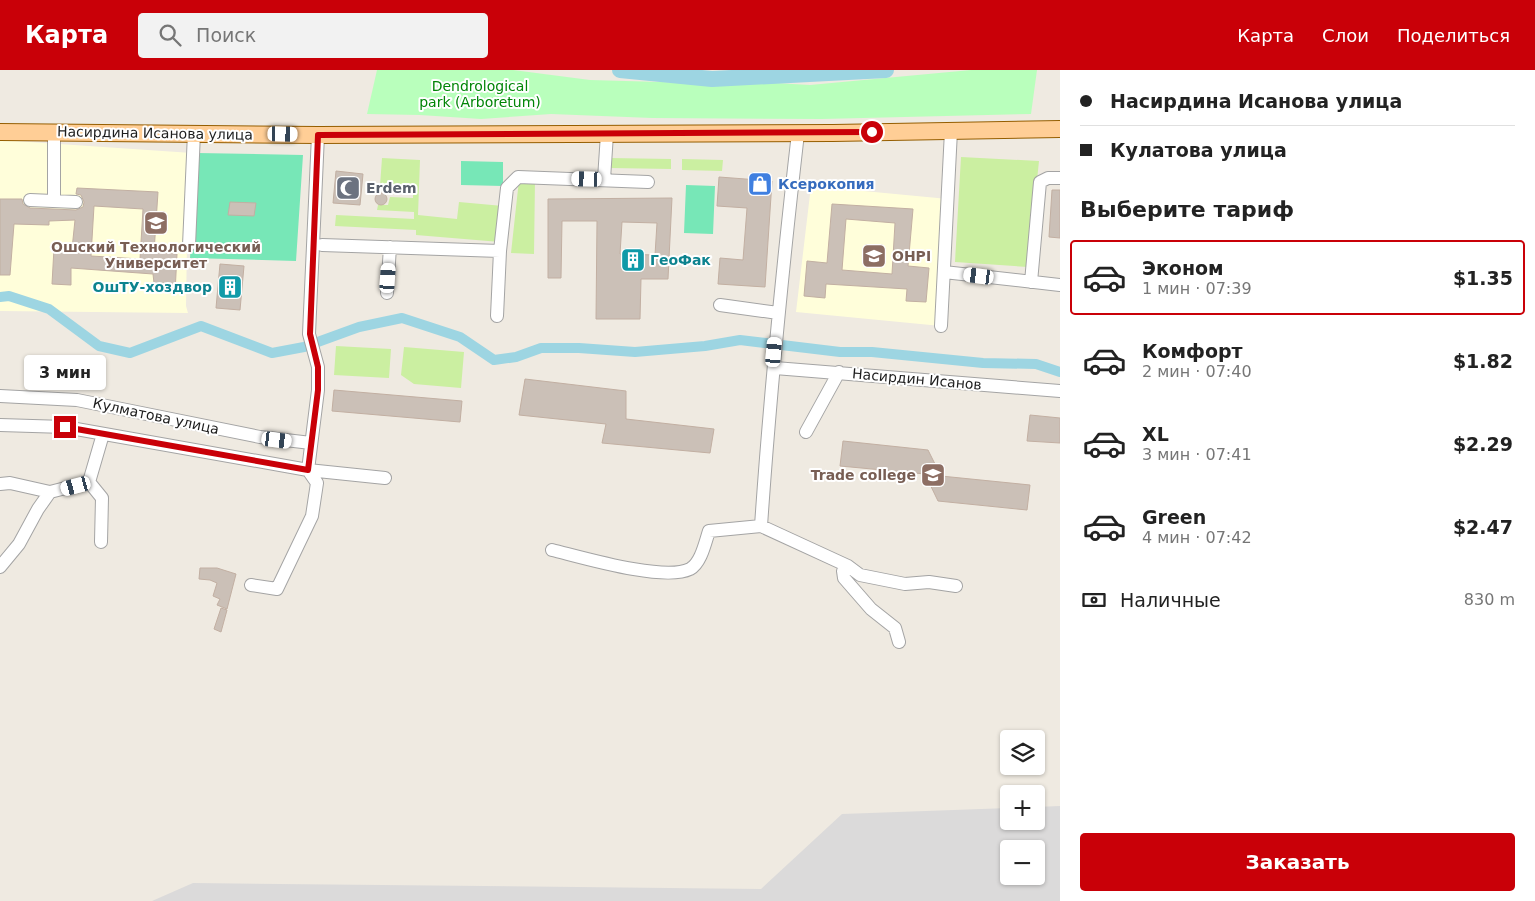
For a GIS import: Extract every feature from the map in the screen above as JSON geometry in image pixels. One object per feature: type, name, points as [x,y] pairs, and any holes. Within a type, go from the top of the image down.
[{"type":"main road","name":"Насирдина Исанова улица","points":[[0,132],[318,135],[798,133],[1060,129]]},
{"type":"street","points":[[941,326],[951,131]]},
{"type":"street","points":[[54,132],[54,201]]},
{"type":"street","points":[[189,245],[194,133]]},
{"type":"street","points":[[761,526],[775,368],[774,352],[798,133]]},
{"type":"street","points":[[604,179],[607,134]]},
{"type":"street","points":[[251,585],[277,590],[312,516],[317,483],[308,470],[317,408],[318,367],[310,339],[318,135]]},
{"type":"street","points":[[497,316],[500,251],[507,188],[518,177],[648,182]]},
{"type":"street","points":[[1031,282],[1040,182],[1048,178],[1060,178]]},
{"type":"street","points":[[30,200],[76,202]]},
{"type":"street","points":[[322,245],[500,251]]},
{"type":"street","points":[[387,293],[390,247]]},
{"type":"street","points":[[944,272],[1060,285]]},
{"type":"street","points":[[720,305],[778,313]]},
{"type":"street","name":"Насирдин Исанов","points":[[775,368],[1060,391]]},
{"type":"street","points":[[806,432],[839,372]]},
{"type":"street","name":"Кулматова улица","points":[[0,396],[77,400],[260,437],[311,444]]},
{"type":"street","points":[[0,425],[65,427],[308,470],[385,478]]},
{"type":"street","points":[[89,482],[102,434]]},
{"type":"street","points":[[0,484],[10,483],[50,492],[89,482]]},
{"type":"street","points":[[89,482],[102,498],[101,542]]},
{"type":"street","points":[[0,567],[19,544],[38,508],[50,492]]},
{"type":"street","points":[[552,550],[613,565],[659,573],[689,569],[693,566],[697,562],[709,531],[761,526],[848,566],[860,575],[906,584],[929,582],[956,586]]},
{"type":"street","points":[[848,566],[843,571],[844,578],[871,609],[895,628],[899,642]]},
{"type":"shaded area","points":[[0,140],[192,153],[187,242],[186,306],[188,313],[0,311]]},
{"type":"shaded area","name":"OHPI","points":[[811,186],[948,199],[941,326],[796,312]]},
{"type":"shaded area","points":[[1060,806],[1060,901],[152,901],[193,883],[761,889],[842,814],[1000,808],[1000,830],[1045,830],[1045,807]]},
{"type":"green space","name":"Dendrological park (Arboretum)","points":[[377,70],[513,70],[590,80],[697,83],[741,81],[810,85],[971,70],[1037,70],[1031,114],[822,119],[652,118],[551,114],[481,119],[367,114]]},
{"type":"green space","points":[[197,153],[303,155],[296,261],[190,258]]},
{"type":"green space","points":[[961,157],[1039,161],[1028,267],[955,262]]},
{"type":"green space","points":[[382,158],[420,160],[418,215],[457,219],[459,202],[503,206],[500,242],[416,235],[416,230],[335,226],[336,215],[414,219],[414,212],[377,210],[378,205],[388,205],[390,197],[413,198],[413,188],[380,186]]},
{"type":"green space","points":[[610,158],[671,159],[671,169],[610,168]]},
{"type":"green space","points":[[682,159],[723,160],[722,171],[682,170]]},
{"type":"green space","points":[[461,161],[503,162],[503,186],[461,185]]},
{"type":"green space","points":[[519,180],[535,180],[534,254],[511,253]]},
{"type":"green space","points":[[686,185],[715,186],[713,234],[684,233]]},
{"type":"green space","points":[[336,346],[391,349],[389,378],[334,375]]},
{"type":"green space","points":[[404,347],[464,352],[461,388],[414,384],[401,375]]},
{"type":"building","name":"Erdem","points":[[336,171],[363,174],[360,205],[333,203]]},
{"type":"building","points":[[719,177],[772,181],[765,287],[718,284],[720,258],[743,260],[747,208],[717,206]]},
{"type":"building","points":[[77,188],[158,192],[154,252],[177,254],[175,293],[155,292],[153,274],[71,268],[71,285],[52,284],[54,248],[72,249],[75,220],[49,221],[49,225],[14,224],[10,275],[0,275],[0,199],[22,199],[23,204],[30,208],[76,210],[83,207],[84,202],[81,195],[76,194]],"holes":[[[94,206],[143,209],[140,259],[91,256]]]},
{"type":"building","points":[[1052,190],[1060,190],[1060,238],[1049,237]]},
{"type":"building","points":[[383,193],[386,194],[386,204],[379,205],[376,204],[375,197],[376,194]]},
{"type":"building","name":"ГеоФак","points":[[672,198],[668,279],[641,279],[640,319],[596,319],[597,221],[562,221],[561,278],[548,278],[548,199]],"holes":[[[622,222],[657,223],[655,255],[620,254]]]},
{"type":"building","points":[[230,202],[256,203],[254,216],[228,215]]},
{"type":"building","points":[[832,204],[913,209],[908,266],[929,268],[926,302],[906,301],[907,289],[826,284],[825,298],[804,296],[807,261],[827,263]],"holes":[[[846,219],[895,223],[892,274],[842,270]]]},
{"type":"building","name":"ОшТУ-хоздвор","points":[[220,264],[244,266],[240,310],[216,308]]},
{"type":"building","points":[[525,379],[626,391],[626,419],[714,429],[710,453],[602,443],[606,424],[519,415]]},
{"type":"building","points":[[334,390],[462,401],[460,422],[332,411]]},
{"type":"building","points":[[1030,415],[1060,418],[1060,443],[1027,441]]},
{"type":"building","name":"Trade college","points":[[843,441],[928,450],[941,476],[1030,485],[1027,510],[938,501],[925,474],[840,466]]},
{"type":"building","points":[[200,568],[217,568],[236,574],[227,609],[217,605],[220,599],[213,596],[217,583],[199,579]]},
{"type":"building","points":[[221,608],[227,610],[221,632],[214,629]]},
{"type":"waterway","points":[[620,70],[712,79],[886,70]]},
{"type":"waterway","points":[[0,297],[9,296],[49,309],[99,346],[130,353],[201,326],[272,353],[304,347],[359,327],[402,318],[460,337],[494,360],[516,357],[541,348],[579,348],[635,352],[705,346],[740,340],[840,352],[872,352],[983,363],[1036,364],[1060,372]]},
{"type":"place","name":"Ксерокопия","points":[[760,184]]},
{"type":"place","name":"Erdem","points":[[348,188]]},
{"type":"place","name":"Ошский Технологический Университет","points":[[156,223]]},
{"type":"place","name":"OHPI","points":[[874,256]]},
{"type":"place","name":"ГеоФак","points":[[633,260]]},
{"type":"place","name":"ОшТУ-хоздвор","points":[[230,287]]},
{"type":"place","name":"Trade college","points":[[933,475]]},
{"type":"route","points":[[65,427],[308,470],[318,390],[318,367],[310,334],[318,135],[872,132]]}]
